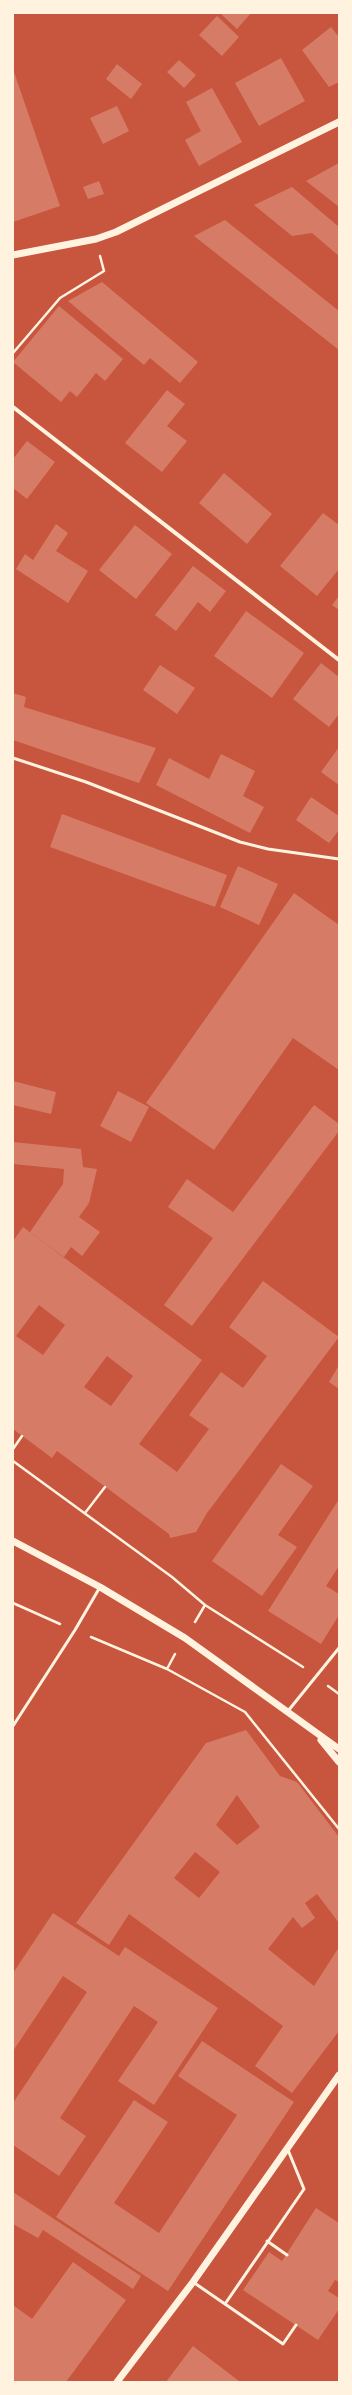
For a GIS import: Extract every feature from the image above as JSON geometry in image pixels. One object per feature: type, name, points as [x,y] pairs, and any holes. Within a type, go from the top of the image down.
[{"type":"street","points":[[13,255],[96,240],[339,122]]},
{"type":"street","points":[[13,407],[339,660]]},
{"type":"street","points":[[13,1541],[100,1587],[185,1638],[339,1749]]},
{"type":"street","points":[[315,1732],[339,1762]]},
{"type":"street","points":[[117,2382],[193,2282],[339,2075]]},
{"type":"lane","points":[[13,758],[86,782],[240,842],[268,849],[339,859]]},
{"type":"lane","points":[[13,1726],[75,1630],[100,1587]]},
{"type":"lane","points":[[288,1711],[339,1648]]},
{"type":"lane","points":[[225,2304],[304,2189],[287,2147]]},
{"type":"lane","points":[[267,2241],[287,2255]]},
{"type":"lane","points":[[193,2282],[283,2344],[296,2325]]},
{"type":"path","points":[[13,352],[60,298],[104,271],[96,240]]},
{"type":"path","points":[[13,1448],[22,1436]]},
{"type":"path","points":[[13,1461],[172,1577],[205,1605],[316,1676],[339,1694]]},
{"type":"path","points":[[85,1513],[105,1487]]},
{"type":"path","points":[[167,1669],[245,1712],[339,1828],[335,1831]]},
{"type":"building","points":[[220,13],[251,13],[237,29]]},
{"type":"building","points":[[217,16],[239,37],[222,56],[199,35]]},
{"type":"building","points":[[331,27],[339,37],[339,82],[329,87],[302,50]]},
{"type":"building","points":[[281,58],[305,101],[259,126],[235,83]]},
{"type":"building","points":[[179,60],[196,75],[184,88],[167,72]]},
{"type":"building","points":[[117,64],[142,84],[131,99],[106,79]]},
{"type":"building","points":[[14,72],[60,206],[13,222],[13,73]]},
{"type":"building","points":[[212,88],[242,142],[199,166],[185,140],[201,131],[186,102]]},
{"type":"building","points":[[117,106],[129,131],[103,144],[90,118]]},
{"type":"building","points":[[339,163],[339,207],[306,181]]},
{"type":"building","points":[[99,181],[104,194],[88,199],[83,187]]},
{"type":"building","points":[[292,187],[339,227],[339,256],[312,233],[292,236],[254,205]]},
{"type":"building","points":[[225,220],[339,311],[339,350],[194,236]]},
{"type":"building","points":[[102,282],[198,362],[180,383],[150,358],[144,365],[68,301]]},
{"type":"building","points":[[59,306],[123,359],[105,381],[96,373],[77,397],[70,391],[61,402],[13,362]]},
{"type":"building","points":[[167,390],[185,404],[167,426],[187,441],[162,472],[125,443]]},
{"type":"building","points":[[27,441],[55,462],[27,499],[13,488],[13,459]]},
{"type":"building","points":[[224,473],[272,514],[247,544],[199,503]]},
{"type":"building","points":[[323,513],[339,525],[339,569],[317,596],[280,566]]},
{"type":"building","points":[[56,524],[68,533],[56,551],[88,571],[68,603],[16,569],[25,554],[33,560]]},
{"type":"building","points":[[135,525],[172,554],[136,599],[99,570]]},
{"type":"building","points":[[193,566],[226,591],[210,612],[198,602],[176,631],[155,615]]},
{"type":"building","points":[[339,596],[339,610],[332,605]]},
{"type":"building","points":[[246,611],[304,653],[272,698],[214,656]]},
{"type":"building","points":[[321,663],[339,677],[339,714],[329,727],[293,699]]},
{"type":"building","points":[[160,665],[195,688],[177,714],[143,690]]},
{"type":"building","points":[[13,693],[26,697],[24,707],[156,748],[139,783],[13,740]]},
{"type":"building","points":[[339,747],[339,785],[321,772]]},
{"type":"building","points":[[221,754],[255,771],[243,796],[264,807],[250,833],[156,785],[169,758],[209,779]]},
{"type":"building","points":[[311,797],[339,816],[339,830],[329,843],[296,820]]},
{"type":"building","points":[[62,814],[227,875],[215,907],[50,847]]},
{"type":"building","points":[[238,866],[278,884],[259,925],[220,907]]},
{"type":"building","points":[[294,893],[339,925],[339,1070],[293,1038],[214,1150],[146,1103]]},
{"type":"building","points":[[13,1081],[56,1092],[51,1114],[13,1105]]},
{"type":"building","points":[[118,1091],[149,1107],[131,1142],[100,1126]]},
{"type":"building","points":[[314,1105],[339,1124],[339,1131],[192,1326],[164,1305],[213,1238],[168,1207],[187,1179],[233,1212]]},
{"type":"building","points":[[13,1142],[81,1149],[83,1167],[97,1169],[89,1203],[79,1217],[100,1232],[82,1256],[71,1247],[64,1257],[30,1232],[63,1184],[64,1169],[13,1164]]},
{"type":"building","points":[[23,1227],[202,1360],[139,1444],[177,1472],[209,1429],[189,1415],[221,1372],[243,1388],[267,1356],[229,1327],[263,1281],[339,1337],[207,1513],[196,1532],[170,1538],[169,1534],[57,1451],[52,1458],[13,1429],[13,1241]],"holes":[[[39,1305],[65,1325],[43,1355],[16,1336]],[[107,1356],[133,1376],[111,1406],[84,1387]]]},
{"type":"building","points":[[339,1365],[339,1389],[329,1382]]},
{"type":"building","points":[[281,1464],[313,1486],[278,1535],[297,1547],[262,1596],[212,1561]]},
{"type":"building","points":[[339,1499],[339,1566],[326,1586],[339,1594],[339,1615],[321,1644],[268,1611]]},
{"type":"building","points":[[246,1730],[280,1776],[297,1782],[339,1837],[339,1923],[317,1894],[305,1903],[315,1918],[302,1928],[293,1917],[268,1949],[314,1986],[339,1947],[339,2031],[292,2093],[255,2066],[283,2026],[129,1914],[109,1945],[76,1923],[206,1743]],"holes":[[[237,1795],[260,1827],[237,1845],[216,1825]],[[195,1852],[220,1872],[199,1898],[174,1878]]]},
{"type":"building","points":[[53,1913],[119,1956],[125,1947],[218,2008],[154,2105],[118,2081],[158,2022],[134,2006],[60,2118],[86,2136],[59,2176],[13,2145],[13,2103],[87,1992],[63,1976],[13,2051],[13,1973]]},
{"type":"building","points":[[202,2041],[294,2102],[168,2291],[56,2217],[134,2100],[168,2122],[114,2203],[159,2233],[237,2115],[178,2076]]},
{"type":"building","points":[[13,2192],[141,2276],[133,2289],[43,2230],[38,2238],[13,2224]]},
{"type":"building","points":[[316,2208],[339,2223],[339,2282],[335,2280],[328,2291],[339,2298],[339,2309],[318,2340],[243,2290],[269,2252],[282,2261]]},
{"type":"building","points":[[73,2262],[126,2300],[66,2382],[13,2382],[13,2305],[32,2319]]},
{"type":"building","points":[[193,2346],[239,2381],[166,2382]]}]
